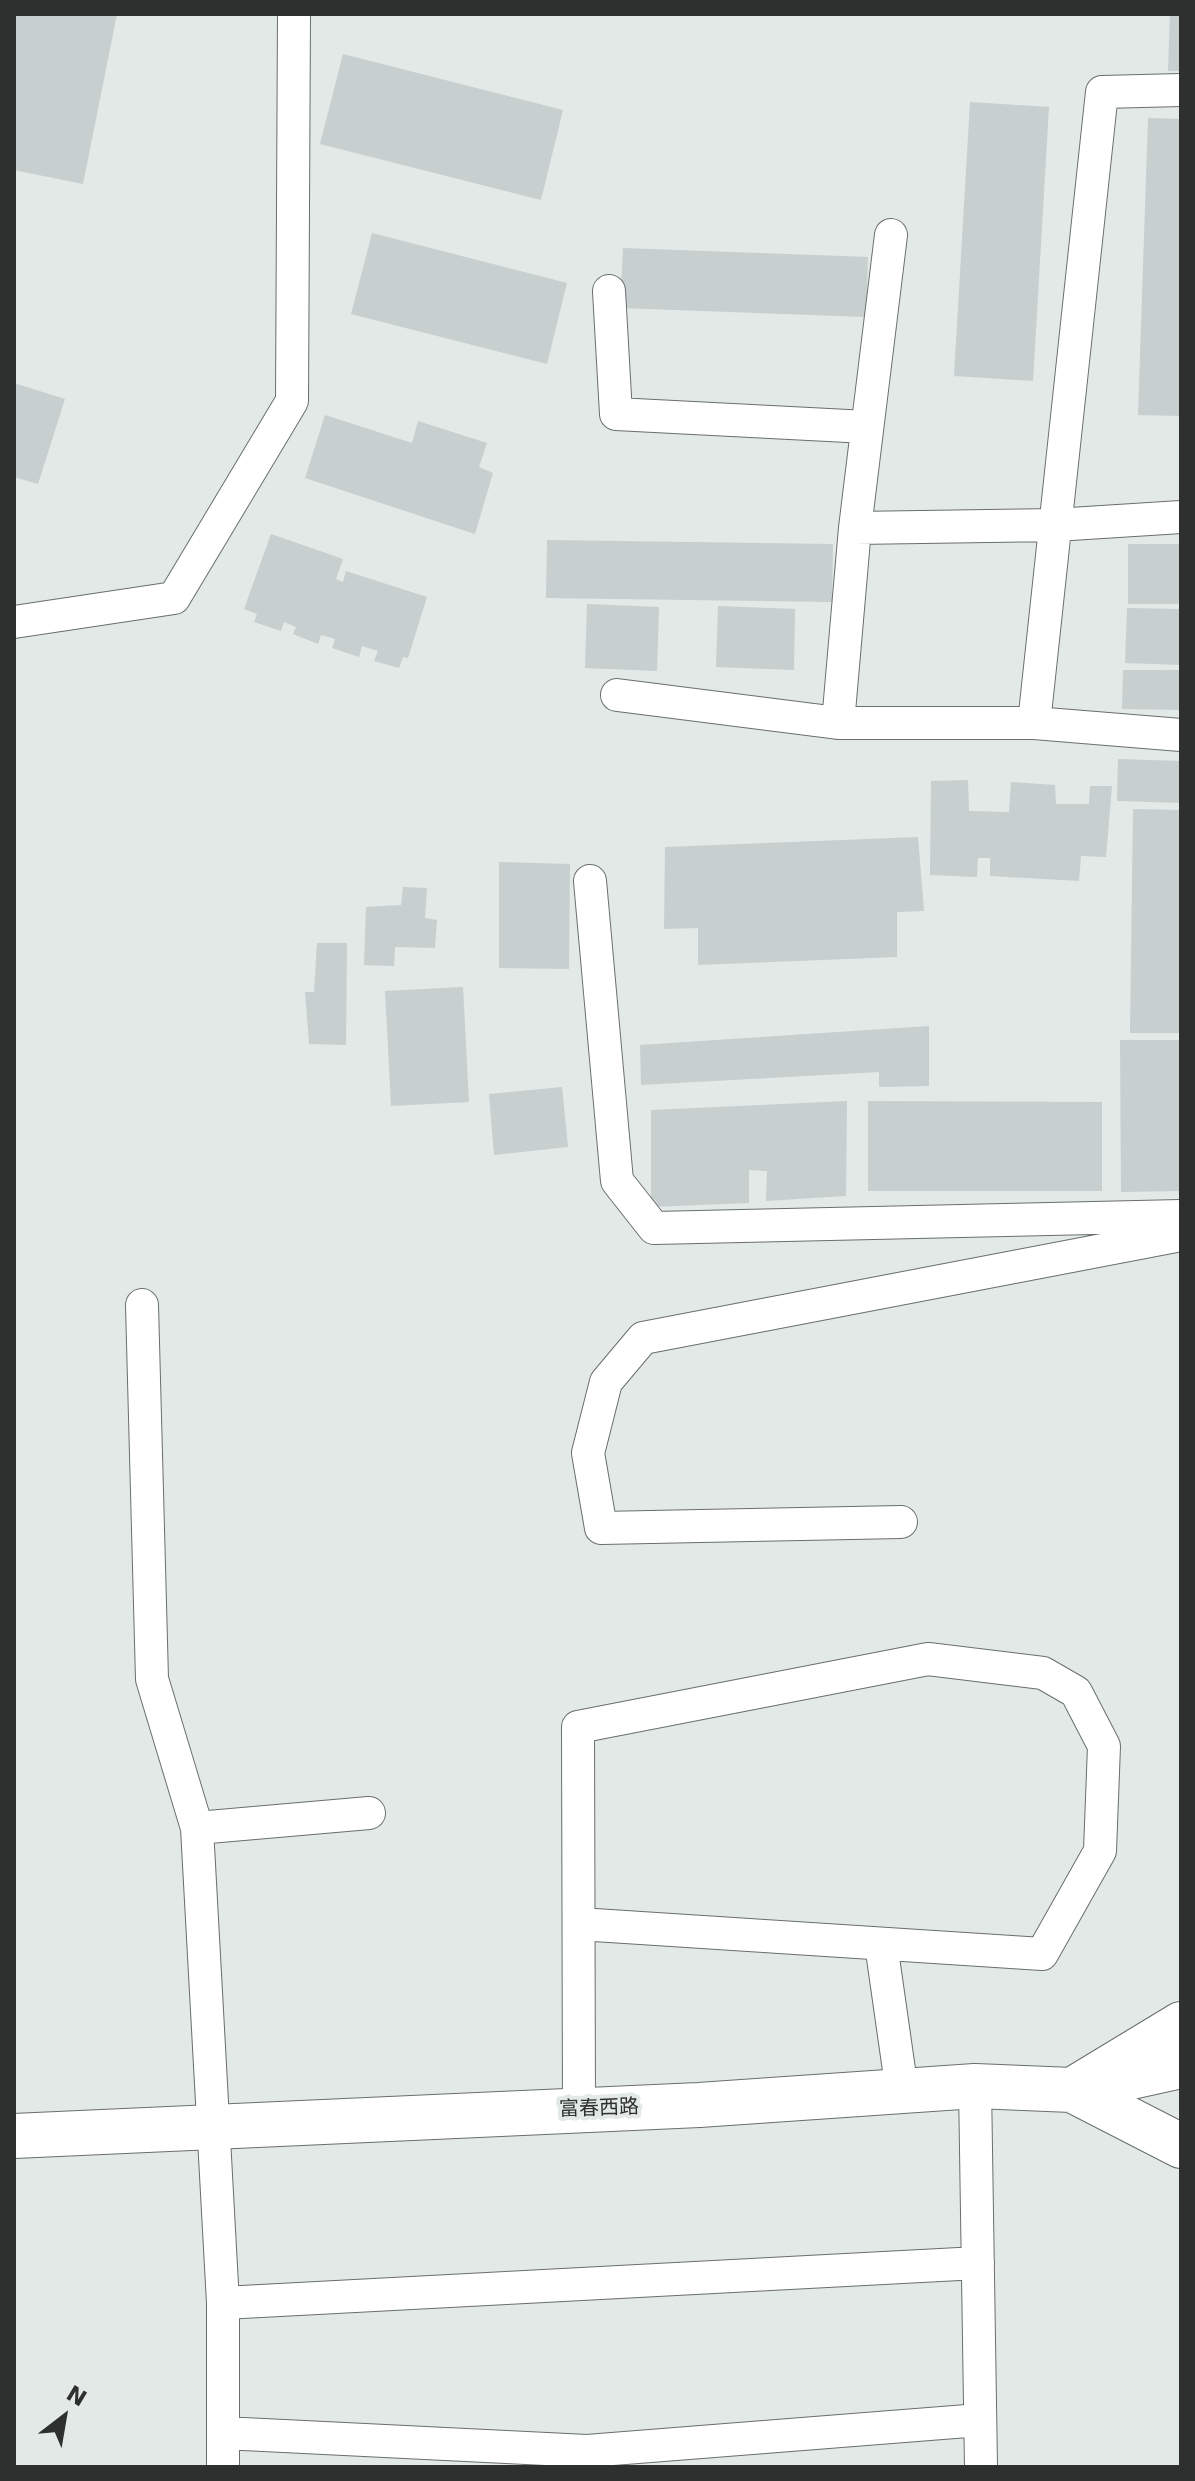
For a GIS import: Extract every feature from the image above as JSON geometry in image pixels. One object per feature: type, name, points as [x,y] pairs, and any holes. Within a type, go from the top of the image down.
[{"type":"main road","points":[[1072,2090],[1181,2024]]},
{"type":"main road","name":"富春西路","points":[[14,2136],[699,2105],[975,2086],[1072,2090],[1181,2066]]},
{"type":"main road","points":[[1072,2090],[1181,2146]]},
{"type":"street","points":[[14,622],[174,598],[292,401],[294,14]]},
{"type":"street","points":[[1034,723],[1102,92],[1181,90]]},
{"type":"street","points":[[838,723],[855,528],[891,235]]},
{"type":"street","points":[[609,291],[616,414],[867,427]]},
{"type":"street","points":[[855,528],[1055,525],[1181,517]]},
{"type":"street","points":[[617,695],[838,723],[1034,723],[1181,735]]},
{"type":"street","points":[[590,881],[617,1181],[654,1228],[1181,1216]]},
{"type":"street","points":[[901,1522],[601,1528],[588,1453],[606,1382],[643,1338],[1181,1235]]},
{"type":"street","points":[[142,1305],[152,1679],[197,1828],[223,2303],[223,2467]]},
{"type":"street","points":[[579,1924],[1042,1954],[1100,1851],[1104,1746],[1076,1692],[1043,1673],[928,1659],[578,1727],[579,2109]]},
{"type":"street","points":[[197,1828],[369,1813]]},
{"type":"street","points":[[881,1944],[902,2091]]},
{"type":"street","points":[[975,2086],[981,2467]]},
{"type":"street","points":[[223,2303],[978,2263]]},
{"type":"street","points":[[223,2433],[587,2459],[980,2420]]},
{"type":"building","points":[[14,14],[117,14],[83,184],[14,170]]},
{"type":"building","points":[[1170,14],[1181,14],[1181,71],[1168,71]]},
{"type":"building","points":[[343,54],[563,110],[541,200],[320,144]]},
{"type":"building","points":[[970,102],[1049,107],[1033,381],[954,376]]},
{"type":"building","points":[[1148,118],[1181,119],[1181,416],[1138,415]]},
{"type":"building","points":[[372,233],[567,283],[547,364],[351,314]]},
{"type":"building","points":[[623,248],[868,257],[866,317],[620,308]]},
{"type":"building","points":[[14,383],[65,399],[38,484],[14,477]]},
{"type":"building","points":[[325,415],[412,443],[418,421],[487,443],[479,467],[493,473],[475,534],[305,478]]},
{"type":"building","points":[[271,534],[343,559],[336,579],[343,582],[346,571],[427,597],[408,658],[403,657],[399,668],[374,661],[378,651],[362,646],[359,657],[332,648],[335,639],[321,635],[318,644],[293,634],[296,627],[284,622],[281,631],[254,622],[257,614],[244,609]]},
{"type":"building","points":[[547,540],[833,544],[832,602],[546,598]]},
{"type":"building","points":[[1128,544],[1181,544],[1181,604],[1128,604]]},
{"type":"building","points":[[587,604],[659,607],[657,671],[585,668]]},
{"type":"building","points":[[718,606],[795,609],[794,670],[716,667]]},
{"type":"building","points":[[1127,608],[1181,609],[1181,665],[1125,663]]},
{"type":"building","points":[[1123,670],[1181,670],[1181,710],[1122,709]]},
{"type":"building","points":[[1118,759],[1181,761],[1181,803],[1117,801]]},
{"type":"building","points":[[968,780],[969,811],[1009,812],[1011,782],[1055,785],[1056,804],[1089,804],[1090,786],[1112,786],[1106,857],[1081,856],[1079,881],[990,876],[990,858],[978,858],[977,877],[930,875],[931,781]]},
{"type":"building","points":[[1133,809],[1181,810],[1181,1033],[1130,1033]]},
{"type":"building","points":[[918,837],[924,911],[897,912],[897,957],[698,965],[698,928],[664,929],[665,847]]},
{"type":"building","points":[[499,862],[570,864],[569,969],[499,968]]},
{"type":"building","points":[[403,887],[427,888],[425,918],[437,920],[435,948],[395,947],[394,966],[364,965],[366,907],[401,905]]},
{"type":"building","points":[[317,943],[347,943],[346,1045],[309,1044],[305,992],[314,992]]},
{"type":"building","points":[[463,987],[469,1102],[391,1106],[385,991]]},
{"type":"building","points":[[929,1026],[929,1086],[879,1087],[879,1072],[641,1085],[640,1045]]},
{"type":"building","points":[[1120,1040],[1181,1040],[1181,1191],[1121,1192]]},
{"type":"building","points":[[562,1087],[568,1147],[494,1155],[489,1094]]},
{"type":"building","points":[[847,1101],[846,1196],[766,1201],[767,1171],[749,1170],[749,1203],[651,1207],[651,1110]]},
{"type":"building","points":[[868,1101],[1102,1102],[1102,1191],[868,1191]]}]
